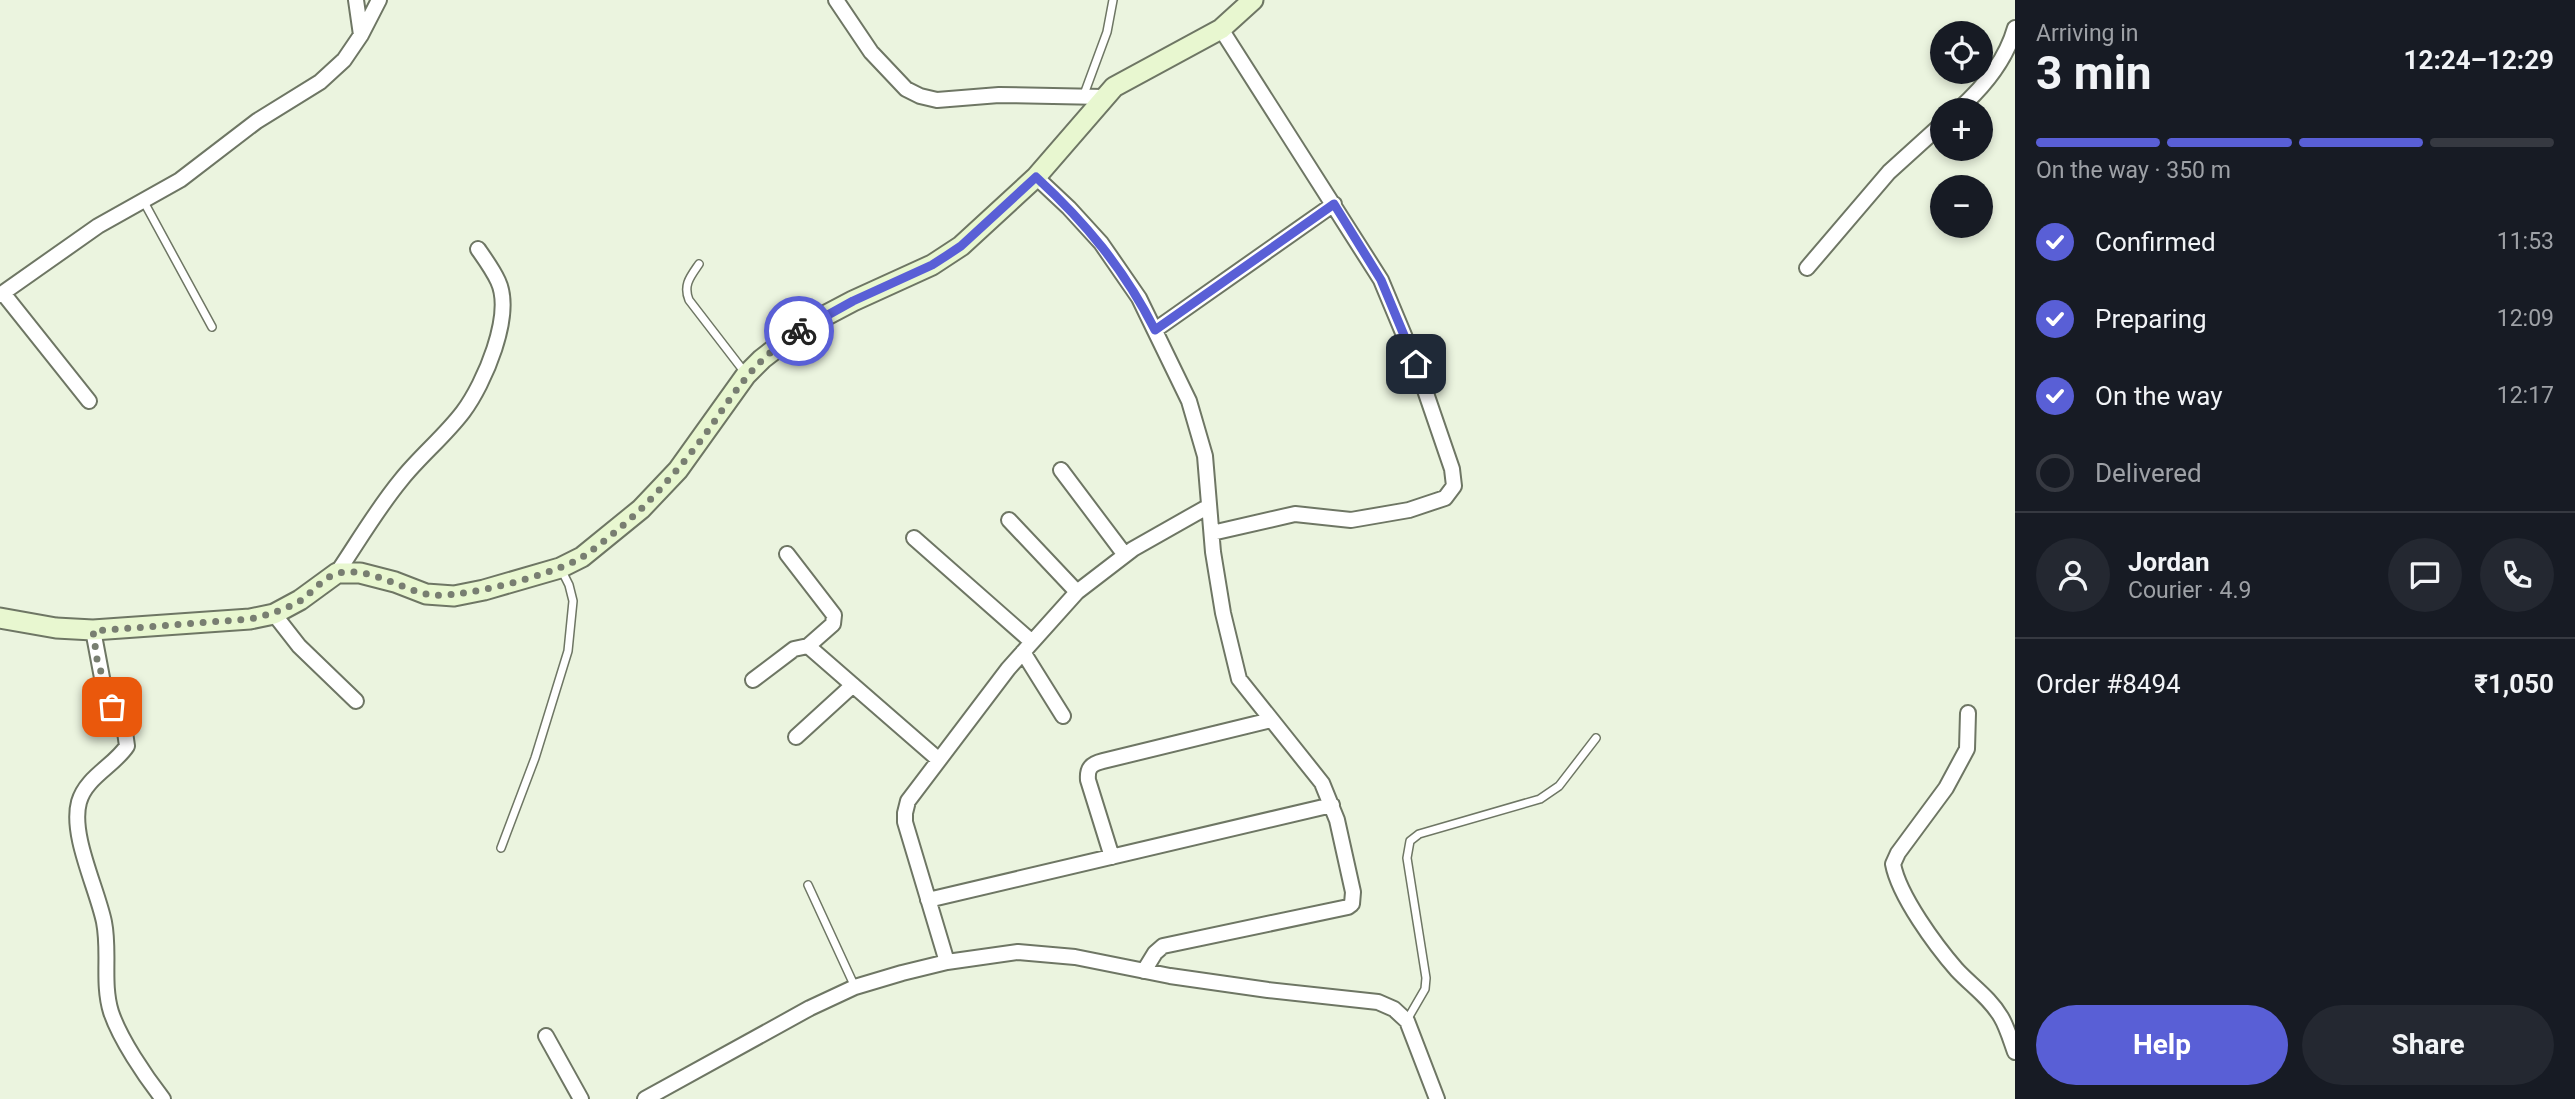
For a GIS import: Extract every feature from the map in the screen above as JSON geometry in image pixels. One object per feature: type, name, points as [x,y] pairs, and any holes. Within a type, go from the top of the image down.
[{"type":"street","points":[[356,0],[360,35]]},
{"type":"street","points":[[89,401],[2,294],[98,226],[180,180],[257,121],[320,82],[344,60],[379,0]]},
{"type":"street","points":[[836,0],[871,52],[906,89],[920,96],[937,100],[999,95],[1103,97]]},
{"type":"street","points":[[337,573],[360,573],[426,594],[454,596],[560,568],[582,557],[641,509],[678,470],[746,375],[762,359],[817,320],[932,265],[961,246],[1036,177],[1103,97],[1128,79],[1221,29],[1253,0]]},
{"type":"street","points":[[1972,98],[1999,63],[2010,44],[2015,28]]},
{"type":"street","points":[[1212,533],[1295,514],[1351,520],[1409,510],[1445,498],[1454,486],[1452,469],[1395,310],[1381,280],[1221,29]]},
{"type":"street","points":[[1807,268],[1889,172],[1930,135]]},
{"type":"street","points":[[1036,177],[1101,243],[1139,298],[1189,401],[1205,456],[1223,613],[1239,679],[1322,783],[1332,805],[1353,892],[1352,904],[1337,909],[1175,941],[1155,953],[1144,971]]},
{"type":"street","points":[[1155,330],[1334,204]]},
{"type":"street","points":[[0,618],[56,628],[93,631],[250,619],[274,614],[300,600],[337,573],[401,480],[465,410],[480,383],[494,350],[501,320],[502,298],[499,282],[478,249]]},
{"type":"street","points":[[1061,470],[1125,555]]},
{"type":"street","points":[[947,962],[905,813],[908,801],[1028,647],[1077,592],[1125,555],[1209,506]]},
{"type":"street","points":[[1009,520],[1077,592]]},
{"type":"street","points":[[914,538],[1028,647],[1063,716]]},
{"type":"street","points":[[753,680],[794,649],[808,646],[833,624],[834,615],[787,554]]},
{"type":"street","points":[[274,614],[299,646],[356,701]]},
{"type":"street","points":[[93,631],[103,683],[125,732],[127,746],[86,787],[79,803],[80,839],[104,922],[107,994],[111,1014],[128,1046],[163,1099]]},
{"type":"street","points":[[808,646],[939,760]]},
{"type":"street","points":[[796,737],[853,685]]},
{"type":"street","points":[[1968,713],[1968,749],[1947,788],[1898,853],[1894,864],[1912,906],[1927,931],[1958,971],[1990,1002],[2003,1019],[2015,1052]]},
{"type":"street","points":[[1112,857],[1088,780],[1091,766],[1102,761],[1271,720]]},
{"type":"street","points":[[929,900],[1332,805]]},
{"type":"street","points":[[645,1099],[810,1008],[855,987],[902,972],[947,962],[1018,951],[1075,957],[1144,971],[1268,990],[1378,1002],[1394,1009],[1407,1021],[1437,1099]]},
{"type":"street","points":[[546,1036],[581,1099]]},
{"type":"lane","points":[[1083,97],[1107,32],[1113,0]]},
{"type":"lane","points":[[144,202],[212,327]]},
{"type":"lane","points":[[699,264],[686,284],[686,292],[746,375]]},
{"type":"lane","points":[[501,848],[535,758],[568,651],[573,601],[569,584],[560,568]]},
{"type":"lane","points":[[1407,1021],[1425,989],[1426,978],[1407,858],[1410,841],[1419,834],[1540,799],[1559,786],[1596,738]]},
{"type":"lane","points":[[808,885],[855,987]]},
{"type":"way so far","points":[[112,707],[103,683],[93,631],[250,619],[274,614],[300,600],[337,573],[360,573],[426,594],[454,596],[560,568],[582,557],[641,509],[678,470],[746,375],[799,331]]},
{"type":"route","points":[[799,331],[853,301],[946,256],[961,246],[1036,177],[1101,243],[1139,298],[1155,330],[1334,204],[1381,280],[1416,364]]}]
